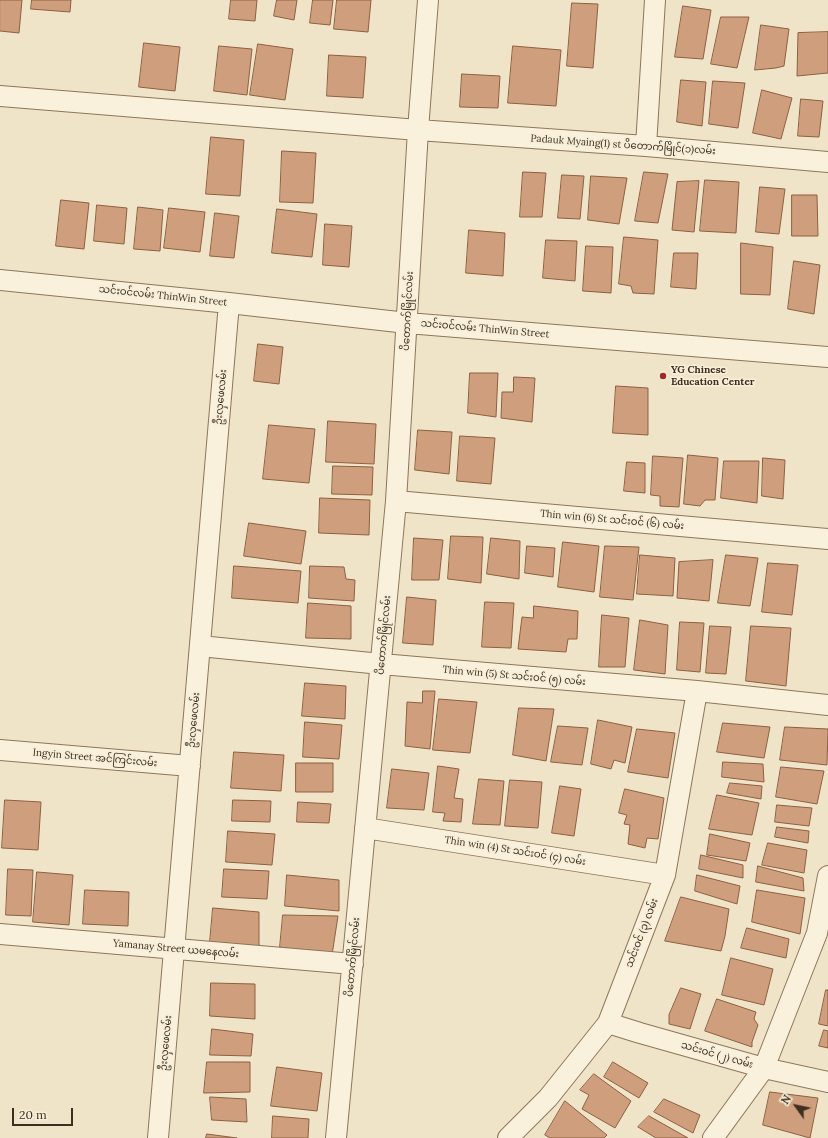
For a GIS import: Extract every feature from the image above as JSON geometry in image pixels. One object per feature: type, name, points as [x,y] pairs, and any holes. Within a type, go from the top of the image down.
[{"type":"street","name":"ပိတောက်မြိုင်လမ်း","points":[[336,1138],[396,500],[418,130],[428,0]]},
{"type":"street","points":[[646,146],[655,0]]},
{"type":"street","name":"Padauk Myaing(1) st ပိတောက်မြိုင်(၁)လမ်း","points":[[0,96],[418,130],[646,146],[828,162]]},
{"type":"street","name":"သင်းဝင်လမ်း ThinWin Street","points":[[0,280],[407,323],[828,357]]},
{"type":"street","name":"ဦးလှဖေလမ်း","points":[[158,1138],[229,303]]},
{"type":"street","name":"Thin win (6) St သင်းဝင် (၆) လမ်း","points":[[396,500],[828,539]]},
{"type":"street","name":"Thin win (5) St သင်းဝင် (၅) လမ်း","points":[[200,646],[381,664],[697,691],[828,705]]},
{"type":"street","name":"သင်းဝင် (၃) လမ်း","points":[[508,1138],[548,1098],[608,1022],[665,875],[697,691]]},
{"type":"street","name":"Ingyin Street အင်ကြင်းလမ်း","points":[[0,750],[190,766]]},
{"type":"street","name":"Thin win (4) St သင်းဝင် (၄) လမ်း","points":[[366,828],[665,875]]},
{"type":"street","points":[[713,1138],[764,1068],[817,933],[828,876]]},
{"type":"street","name":"Yamanay Street ယမနေလမ်း","points":[[0,934],[353,964]]},
{"type":"street","name":"သင်းဝင် (၂) လမ်း","points":[[608,1022],[640,1033],[764,1068],[828,1082]]},
{"type":"building","points":[[0,0],[22,0],[19,33],[0,31]]},
{"type":"building","points":[[32,0],[71,0],[70,12],[31,9]]},
{"type":"building","points":[[231,0],[257,0],[255,21],[229,19]]},
{"type":"building","points":[[277,0],[297,0],[294,20],[274,16]]},
{"type":"building","points":[[313,0],[333,0],[330,25],[310,23]]},
{"type":"building","points":[[337,0],[371,0],[368,32],[334,29]]},
{"type":"building","points":[[572,3],[598,4],[593,68],[567,66]]},
{"type":"building","points":[[683,6],[711,10],[703,59],[675,57]]},
{"type":"building","points":[[721,17],[749,17],[737,68],[711,64]]},
{"type":"building","points":[[761,25],[789,29],[784,66],[755,70]]},
{"type":"building","points":[[828,32],[828,73],[797,76],[798,33]]},
{"type":"building","points":[[144,43],[180,47],[175,91],[139,87]]},
{"type":"building","points":[[258,44],[293,49],[285,100],[250,95]]},
{"type":"building","points":[[219,46],[252,49],[247,95],[214,91]]},
{"type":"building","points":[[513,46],[561,50],[556,106],[508,103]]},
{"type":"building","points":[[329,55],[366,57],[363,98],[327,96]]},
{"type":"building","points":[[462,74],[500,76],[498,108],[460,107]]},
{"type":"building","points":[[681,80],[706,82],[702,126],[677,122]]},
{"type":"building","points":[[713,81],[745,83],[738,128],[709,124]]},
{"type":"building","points":[[762,90],[792,98],[781,139],[753,133]]},
{"type":"building","points":[[801,99],[823,101],[819,137],[798,136]]},
{"type":"building","points":[[211,137],[244,140],[240,196],[206,194]]},
{"type":"building","points":[[282,151],[316,153],[313,203],[280,202]]},
{"type":"building","points":[[523,172],[546,173],[542,217],[520,217]]},
{"type":"building","points":[[644,172],[668,174],[658,223],[635,221]]},
{"type":"building","points":[[562,175],[584,176],[580,219],[558,218]]},
{"type":"building","points":[[591,176],[627,178],[619,224],[588,220]]},
{"type":"building","points":[[705,180],[739,182],[736,233],[700,231]]},
{"type":"building","points":[[699,181],[694,232],[672,230],[677,182]]},
{"type":"building","points":[[760,187],[785,189],[779,234],[756,232]]},
{"type":"building","points":[[792,195],[817,195],[818,236],[792,236]]},
{"type":"building","points":[[61,200],[89,203],[84,249],[56,246]]},
{"type":"building","points":[[97,205],[127,208],[124,244],[94,241]]},
{"type":"building","points":[[138,207],[163,210],[160,251],[134,249]]},
{"type":"building","points":[[169,208],[205,212],[200,252],[164,248]]},
{"type":"building","points":[[277,209],[317,214],[312,257],[272,253]]},
{"type":"building","points":[[215,213],[239,216],[234,258],[210,256]]},
{"type":"building","points":[[325,224],[352,226],[349,267],[323,265]]},
{"type":"building","points":[[469,230],[505,233],[503,276],[466,273]]},
{"type":"building","points":[[624,237],[658,240],[654,294],[633,293],[631,286],[619,284]]},
{"type":"building","points":[[546,240],[577,241],[575,281],[543,278]]},
{"type":"building","points":[[741,243],[773,247],[770,295],[741,294]]},
{"type":"building","points":[[586,246],[613,247],[611,293],[583,291]]},
{"type":"building","points":[[674,253],[698,253],[696,289],[671,287]]},
{"type":"building","points":[[794,261],[820,265],[814,314],[788,309]]},
{"type":"building","points":[[258,344],[283,347],[279,384],[254,381]]},
{"type":"building","points":[[470,373],[498,373],[496,417],[468,413]]},
{"type":"building","points":[[514,377],[535,378],[532,422],[501,418],[502,392],[513,392]]},
{"type":"building","points":[[616,386],[648,388],[648,435],[613,433]]},
{"type":"building","points":[[328,421],[376,424],[374,464],[326,462]]},
{"type":"building","points":[[269,425],[315,429],[309,483],[263,479]]},
{"type":"building","points":[[418,430],[452,432],[449,474],[415,470]]},
{"type":"building","points":[[460,436],[495,438],[491,484],[457,481]]},
{"type":"building","points":[[688,455],[718,458],[715,500],[705,500],[700,506],[684,504]]},
{"type":"building","points":[[653,456],[683,458],[679,507],[660,506],[660,496],[651,495]]},
{"type":"building","points":[[763,458],[785,460],[783,499],[762,496]]},
{"type":"building","points":[[724,461],[759,461],[757,503],[721,498]]},
{"type":"building","points":[[627,462],[645,463],[645,493],[624,491]]},
{"type":"building","points":[[333,466],[373,467],[372,495],[332,494]]},
{"type":"building","points":[[320,498],[370,500],[369,535],[319,533]]},
{"type":"building","points":[[249,523],[306,531],[301,564],[244,556]]},
{"type":"building","points":[[451,536],[483,537],[481,583],[448,579]]},
{"type":"building","points":[[414,538],[443,540],[439,580],[412,580]]},
{"type":"building","points":[[491,538],[520,541],[519,579],[487,574]]},
{"type":"building","points":[[563,542],[599,546],[594,592],[558,587]]},
{"type":"building","points":[[527,546],[555,548],[553,577],[525,573]]},
{"type":"building","points":[[605,546],[639,547],[633,600],[600,597]]},
{"type":"building","points":[[640,555],[675,558],[673,596],[637,594]]},
{"type":"building","points":[[726,555],[758,558],[750,606],[718,603]]},
{"type":"building","points":[[713,560],[709,601],[677,598],[679,562]]},
{"type":"building","points":[[768,563],[798,565],[792,615],[762,612]]},
{"type":"building","points":[[234,566],[301,571],[298,603],[232,598]]},
{"type":"building","points":[[310,566],[344,567],[346,579],[355,580],[354,601],[309,598]]},
{"type":"building","points":[[407,597],[436,600],[433,645],[403,643]]},
{"type":"building","points":[[485,602],[514,603],[511,648],[482,647]]},
{"type":"building","points":[[308,603],[351,606],[351,639],[306,638]]},
{"type":"building","points":[[534,606],[578,611],[577,639],[568,639],[566,652],[518,649],[522,617],[533,618]]},
{"type":"building","points":[[602,615],[629,618],[625,667],[599,667]]},
{"type":"building","points":[[640,620],[668,625],[665,674],[634,670]]},
{"type":"building","points":[[680,622],[704,623],[700,672],[677,670]]},
{"type":"building","points":[[710,626],[731,627],[726,674],[706,673]]},
{"type":"building","points":[[751,626],[791,628],[786,686],[746,681]]},
{"type":"building","points":[[305,683],[346,686],[345,719],[302,716]]},
{"type":"building","points":[[423,691],[435,691],[430,749],[405,746],[407,702],[422,703]]},
{"type":"building","points":[[439,699],[477,702],[470,753],[433,750]]},
{"type":"building","points":[[519,708],[554,709],[546,761],[513,755]]},
{"type":"building","points":[[598,720],[632,727],[625,763],[614,760],[611,769],[591,764]]},
{"type":"building","points":[[305,722],[342,725],[339,759],[303,757]]},
{"type":"building","points":[[723,723],[770,727],[764,758],[717,752]]},
{"type":"building","points":[[558,726],[588,728],[582,765],[551,762]]},
{"type":"building","points":[[785,727],[828,729],[827,765],[780,760]]},
{"type":"building","points":[[637,729],[675,733],[668,778],[628,772]]},
{"type":"building","points":[[234,752],[284,755],[281,791],[231,788]]},
{"type":"building","points":[[723,762],[763,764],[764,782],[722,777]]},
{"type":"building","points":[[296,763],[333,763],[333,792],[296,792]]},
{"type":"building","points":[[438,766],[459,769],[454,798],[463,799],[461,822],[443,821],[445,813],[433,812]]},
{"type":"building","points":[[781,767],[824,771],[817,804],[776,797]]},
{"type":"building","points":[[392,769],[429,773],[424,810],[387,808]]},
{"type":"building","points":[[479,779],[504,781],[500,825],[473,824]]},
{"type":"building","points":[[510,780],[542,782],[538,828],[505,826]]},
{"type":"building","points":[[730,783],[762,786],[761,799],[727,793]]},
{"type":"building","points":[[560,786],[581,789],[574,836],[552,833]]},
{"type":"building","points":[[625,789],[664,798],[658,839],[647,838],[645,848],[628,844],[630,825],[624,824],[627,815],[619,813]]},
{"type":"building","points":[[717,795],[759,803],[752,835],[709,829]]},
{"type":"building","points":[[5,800],[41,802],[38,850],[2,848]]},
{"type":"building","points":[[233,800],[271,801],[270,822],[232,821]]},
{"type":"building","points":[[298,802],[331,804],[329,823],[297,822]]},
{"type":"building","points":[[777,805],[812,808],[809,826],[775,822]]},
{"type":"building","points":[[777,827],[809,831],[808,843],[775,837]]},
{"type":"building","points":[[228,831],[275,834],[272,865],[226,862]]},
{"type":"building","points":[[710,834],[750,843],[746,861],[707,855]]},
{"type":"building","points":[[768,843],[807,850],[804,873],[762,865]]},
{"type":"building","points":[[701,855],[743,865],[743,878],[699,869]]},
{"type":"building","points":[[758,866],[803,878],[804,891],[756,882]]},
{"type":"building","points":[[8,869],[33,870],[31,916],[6,915]]},
{"type":"building","points":[[224,869],[269,871],[267,899],[222,897]]},
{"type":"building","points":[[37,872],[73,875],[69,925],[33,922]]},
{"type":"building","points":[[287,875],[339,880],[339,911],[285,906]]},
{"type":"building","points":[[697,875],[740,886],[737,904],[695,891]]},
{"type":"building","points":[[85,890],[129,892],[128,926],[83,924]]},
{"type":"building","points":[[757,890],[805,898],[800,934],[752,922]]},
{"type":"building","points":[[681,897],[729,909],[721,951],[665,941]]},
{"type":"building","points":[[213,908],[259,912],[259,946],[210,942]]},
{"type":"building","points":[[283,915],[338,916],[332,955],[280,947]]},
{"type":"building","points":[[747,928],[789,939],[786,958],[741,948]]},
{"type":"building","points":[[731,958],[773,969],[764,1005],[722,995]]},
{"type":"building","points":[[211,983],[255,984],[255,1019],[210,1016]]},
{"type":"building","points":[[681,988],[701,994],[690,1029],[669,1024],[669,1015]]},
{"type":"building","points":[[826,990],[828,990],[828,1026],[819,1024]]},
{"type":"building","points":[[717,999],[756,1012],[754,1019],[758,1025],[752,1042],[752,1047],[705,1031]]},
{"type":"building","points":[[212,1029],[253,1034],[251,1056],[210,1055]]},
{"type":"building","points":[[824,1030],[828,1031],[828,1048],[819,1046]]},
{"type":"building","points":[[207,1062],[250,1062],[250,1092],[204,1093]]},
{"type":"building","points":[[613,1062],[648,1083],[639,1098],[604,1077]]},
{"type":"building","points":[[277,1067],[322,1073],[317,1111],[271,1106]]},
{"type":"building","points":[[594,1074],[631,1101],[615,1128],[582,1109],[589,1095],[580,1090]]},
{"type":"building","points":[[770,1092],[818,1098],[810,1138],[763,1125]]},
{"type":"building","points":[[210,1097],[246,1099],[247,1122],[212,1120]]},
{"type":"building","points":[[664,1099],[700,1115],[693,1133],[654,1112]]},
{"type":"building","points":[[565,1101],[607,1135],[604,1138],[550,1138],[545,1135]]},
{"type":"building","points":[[273,1116],[309,1119],[308,1138],[272,1138]]},
{"type":"building","points":[[649,1116],[688,1138],[656,1138],[638,1127]]},
{"type":"building","points":[[207,1134],[237,1138],[206,1138]]},
{"type":"place","name":"YG Chinese Education Center","points":[[663,376]]}]
